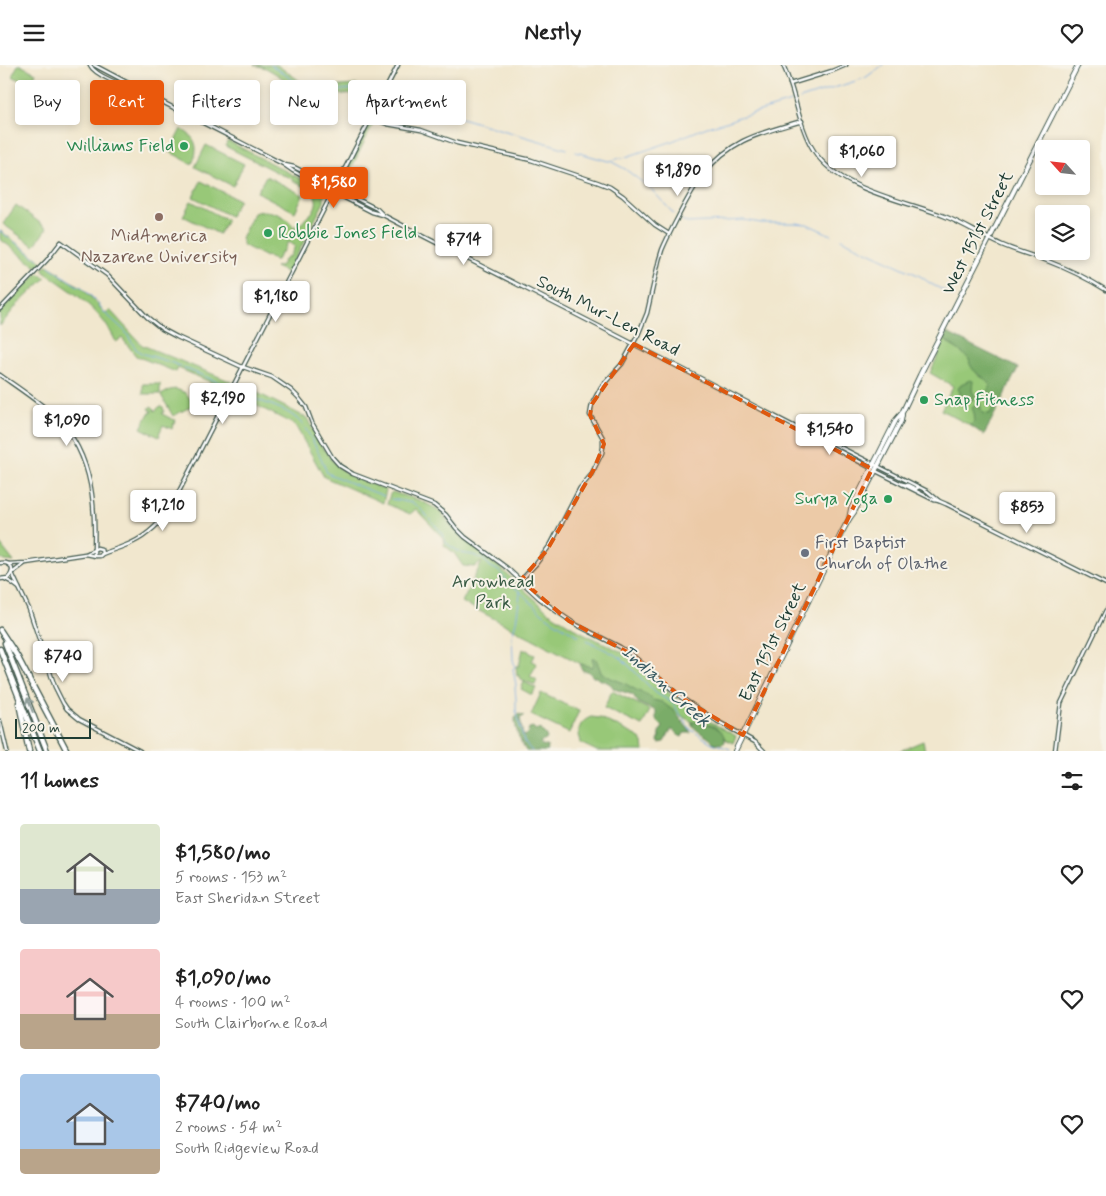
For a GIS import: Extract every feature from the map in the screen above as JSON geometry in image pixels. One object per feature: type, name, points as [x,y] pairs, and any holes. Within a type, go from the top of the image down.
[{"type":"highway","points":[[0,630],[47,751]]},
{"type":"highway","points":[[0,630],[17,656],[67,751]]},
{"type":"highway","points":[[0,649],[40,751]]},
{"type":"highway","points":[[16,690],[29,751]]},
{"type":"main road","name":"West 151st Street","points":[[875,468],[896,420],[902,413],[1078,65]]},
{"type":"main road","name":"East 151st Street","points":[[735,751],[850,519],[851,509],[875,468]]},
{"type":"street","name":"South Mur-Len Road","points":[[90,65],[92,70],[112,80]]},
{"type":"street","name":"South Mur-Len Road","points":[[94,65],[122,80]]},
{"type":"street","points":[[390,80],[398,65]]},
{"type":"street","points":[[783,65],[807,138],[825,165],[840,176],[861,187],[946,217],[1011,249],[1071,271],[1106,291]]},
{"type":"street","points":[[790,84],[846,65]]},
{"type":"street","name":"South Mur-Len Road","points":[[164,103],[333,192],[372,212],[383,215],[828,445],[927,491],[939,501]]},
{"type":"street","points":[[520,580],[547,550],[580,488],[594,469],[602,453],[603,438],[590,415],[592,404],[601,387],[622,364],[634,344],[645,319],[659,259],[669,235],[695,185],[715,161],[728,150],[745,140],[802,121]]},
{"type":"street","points":[[86,554],[98,557],[133,543],[154,528],[174,503],[367,125]]},
{"type":"street","points":[[392,125],[421,130],[457,143],[531,161],[597,181],[623,196],[669,235]]},
{"type":"street","name":"South Mur-Len Road","points":[[283,164],[294,167],[377,209],[383,215]]},
{"type":"street","points":[[0,309],[47,260],[61,242],[107,275],[147,317],[162,329],[243,367],[266,374],[291,390],[308,412],[320,438],[340,466],[353,474],[434,505],[466,537],[499,561],[539,598],[569,621],[631,654],[682,698],[717,721],[755,742],[764,751]]},
{"type":"street","points":[[0,375],[50,412],[65,427],[75,442],[87,467],[93,495],[95,556]]},
{"type":"street","name":"South Mur-Len Road","points":[[875,468],[900,484],[939,501],[1106,584]]},
{"type":"street","points":[[900,484],[916,489],[919,487]]},
{"type":"street","points":[[95,541],[102,554]]},
{"type":"street","points":[[0,561],[8,564],[26,563],[86,554],[100,549],[109,551]]},
{"type":"street","points":[[1,579],[10,576],[26,563]]},
{"type":"street","points":[[8,564],[29,609],[55,687],[63,703],[79,719],[140,751]]},
{"type":"street","points":[[1,579],[11,582],[20,589]]},
{"type":"street","points":[[1055,751],[1061,703],[1106,610]]},
{"type":"street","points":[[0,721],[7,751]]},
{"type":"highlighted area","points":[[634,344],[872,469],[743,735],[682,698],[631,654],[569,621],[521,580],[547,550],[594,469],[604,444],[590,415],[592,404]]},
{"type":"green space","points":[[18,65],[36,73],[32,80],[20,80],[12,76]]},
{"type":"green space","points":[[254,65],[277,65],[299,80],[284,80],[266,68]]},
{"type":"green space","points":[[338,86],[348,86],[348,94],[338,95]]},
{"type":"green space","points":[[369,125],[373,125],[348,175],[345,186],[360,198],[344,191],[340,184]]},
{"type":"green space","name":"Williams Field","points":[[181,129],[195,143],[196,153],[192,164],[170,152]]},
{"type":"green space","points":[[228,141],[326,192],[324,202],[288,273],[275,267],[281,265],[288,256],[290,257],[295,246],[288,242],[283,252],[275,260],[243,245],[241,238],[254,213],[259,211],[283,216],[294,228],[297,224],[301,226],[316,205],[315,196],[293,179],[225,146]]},
{"type":"green space","points":[[206,145],[244,164],[233,186],[195,167]]},
{"type":"green space","points":[[266,176],[303,195],[295,212],[257,192]]},
{"type":"green space","points":[[201,181],[239,200],[230,216],[193,197]]},
{"type":"green space","points":[[191,201],[227,220],[219,234],[183,216]]},
{"type":"green space","points":[[16,205],[47,228],[34,246],[3,224]]},
{"type":"green space","points":[[0,231],[42,262],[39,266],[35,266],[0,239]]},
{"type":"green space","points":[[47,265],[59,272],[63,277],[82,287],[106,314],[110,310],[142,345],[232,382],[229,390],[178,368],[176,372],[136,356],[122,338],[116,342],[110,330],[94,310],[65,286],[44,272],[42,269]]},
{"type":"green space","points":[[38,273],[46,278],[18,304],[0,326],[0,311]]},
{"type":"green space","points":[[947,333],[1018,368],[984,435],[971,426],[974,421],[972,408],[977,403],[980,403],[982,413],[990,414],[996,400],[986,394],[990,385],[972,368],[969,359],[944,339]]},
{"type":"green space","points":[[944,339],[964,353],[978,375],[988,381],[996,400],[990,414],[982,413],[975,415],[971,426],[941,410],[953,386],[930,373]],"holes":[[[970,380],[975,396],[974,399],[967,402],[960,392],[963,384]]]},
{"type":"green space","points":[[970,380],[973,381],[972,391],[975,396],[974,399],[964,405],[960,402],[960,392],[958,389],[961,384]]},
{"type":"green space","points":[[238,383],[307,418],[321,445],[338,467],[349,475],[386,490],[383,503],[324,477],[295,425],[232,393]]},
{"type":"green space","points":[[143,384],[160,384],[160,394],[143,394]]},
{"type":"green space","points":[[176,389],[186,393],[194,405],[173,416],[161,395]]},
{"type":"green space","points":[[219,390],[222,397],[219,399],[218,406],[208,402],[206,399],[208,394]]},
{"type":"green space","points":[[151,406],[155,411],[162,406],[164,411],[162,414],[176,420],[172,429],[163,425],[159,437],[141,428],[152,411],[149,409]]},
{"type":"green space","name":"Arrowhead Park","points":[[392,492],[419,500],[433,507],[441,513],[455,531],[497,565],[549,612],[581,632],[628,656],[681,702],[707,720],[736,736],[733,743],[462,602],[482,562],[474,567],[463,566],[454,553],[444,545],[443,538],[416,509],[410,514],[387,504]]},
{"type":"green space","points":[[0,544],[14,562],[5,561],[0,558]]},
{"type":"green space","points":[[523,649],[526,651],[527,649],[535,655],[532,661],[537,664],[530,676],[537,680],[535,685],[517,676],[516,666],[519,666]]},
{"type":"green space","points":[[593,658],[596,659],[601,672],[648,695],[653,700],[662,702],[675,712],[691,733],[684,733],[682,737],[671,730],[664,742],[659,743],[659,732],[663,727],[656,720],[656,711],[638,702],[633,695],[614,689],[607,682],[593,677],[588,671],[583,671],[580,666],[581,664],[592,667],[594,664]]},
{"type":"green space","points":[[524,682],[536,688],[532,695],[521,689]]},
{"type":"green space","points":[[612,691],[650,710],[642,726],[604,708]]},
{"type":"green space","points":[[541,693],[579,711],[569,733],[531,715]]},
{"type":"green space","points":[[519,714],[524,716],[520,717],[523,736],[528,733],[529,728],[533,727],[536,730],[539,728],[547,738],[540,744],[547,746],[548,751],[526,751],[516,727],[515,718]]},
{"type":"green space","points":[[591,717],[600,718],[637,736],[643,743],[644,751],[597,751],[580,743],[580,726]]},
{"type":"green space","points":[[691,723],[704,723],[719,729],[725,742],[722,744],[714,743],[693,726]]},
{"type":"green space","points":[[923,741],[925,751],[899,751]]},
{"type":"waterway","points":[[271,65],[312,94],[333,93],[348,89]]},
{"type":"waterway","points":[[800,99],[865,78],[883,65]]},
{"type":"waterway","points":[[576,152],[608,161],[623,158],[707,127],[791,102]]},
{"type":"waterway","points":[[466,119],[567,149]]},
{"type":"waterway","points":[[612,162],[625,169],[650,188],[674,214]]},
{"type":"waterway","points":[[682,220],[687,223],[744,220],[761,223],[807,224],[831,235]]},
{"type":"waterway","name":"Indian Creek","points":[[0,231],[39,260]]},
{"type":"waterway","points":[[841,239],[920,276],[953,295]]},
{"type":"waterway","name":"Indian Creek","points":[[49,266],[76,285],[82,287],[104,312],[125,331],[136,349],[141,353],[170,362],[230,387]]},
{"type":"waterway","name":"Indian Creek","points":[[235,390],[281,409],[301,422],[310,436],[327,473],[384,496]]},
{"type":"waterway","name":"Indian Creek","points":[[391,499],[413,503],[419,507],[443,534],[446,543],[461,553],[483,559],[491,567],[499,571],[507,584],[521,593],[542,613],[579,636]]},
{"type":"waterway","points":[[519,591],[516,622],[512,635],[516,710],[524,742],[532,751]]},
{"type":"waterway","name":"Indian Creek","points":[[587,640],[621,658],[656,693],[671,702],[690,729],[712,743],[730,749]]},
{"type":"place","name":"Williams Field","points":[[184,146]]},
{"type":"place","name":"MidAmerica Nazarene University","points":[[159,217]]},
{"type":"place","name":"Robbie Jones Field","points":[[268,233]]},
{"type":"place","name":"Snap Fitness","points":[[924,400]]},
{"type":"place","name":"Surya Yoga","points":[[888,499]]},
{"type":"place","name":"First Baptist Church of Olathe","points":[[805,553]]}]
